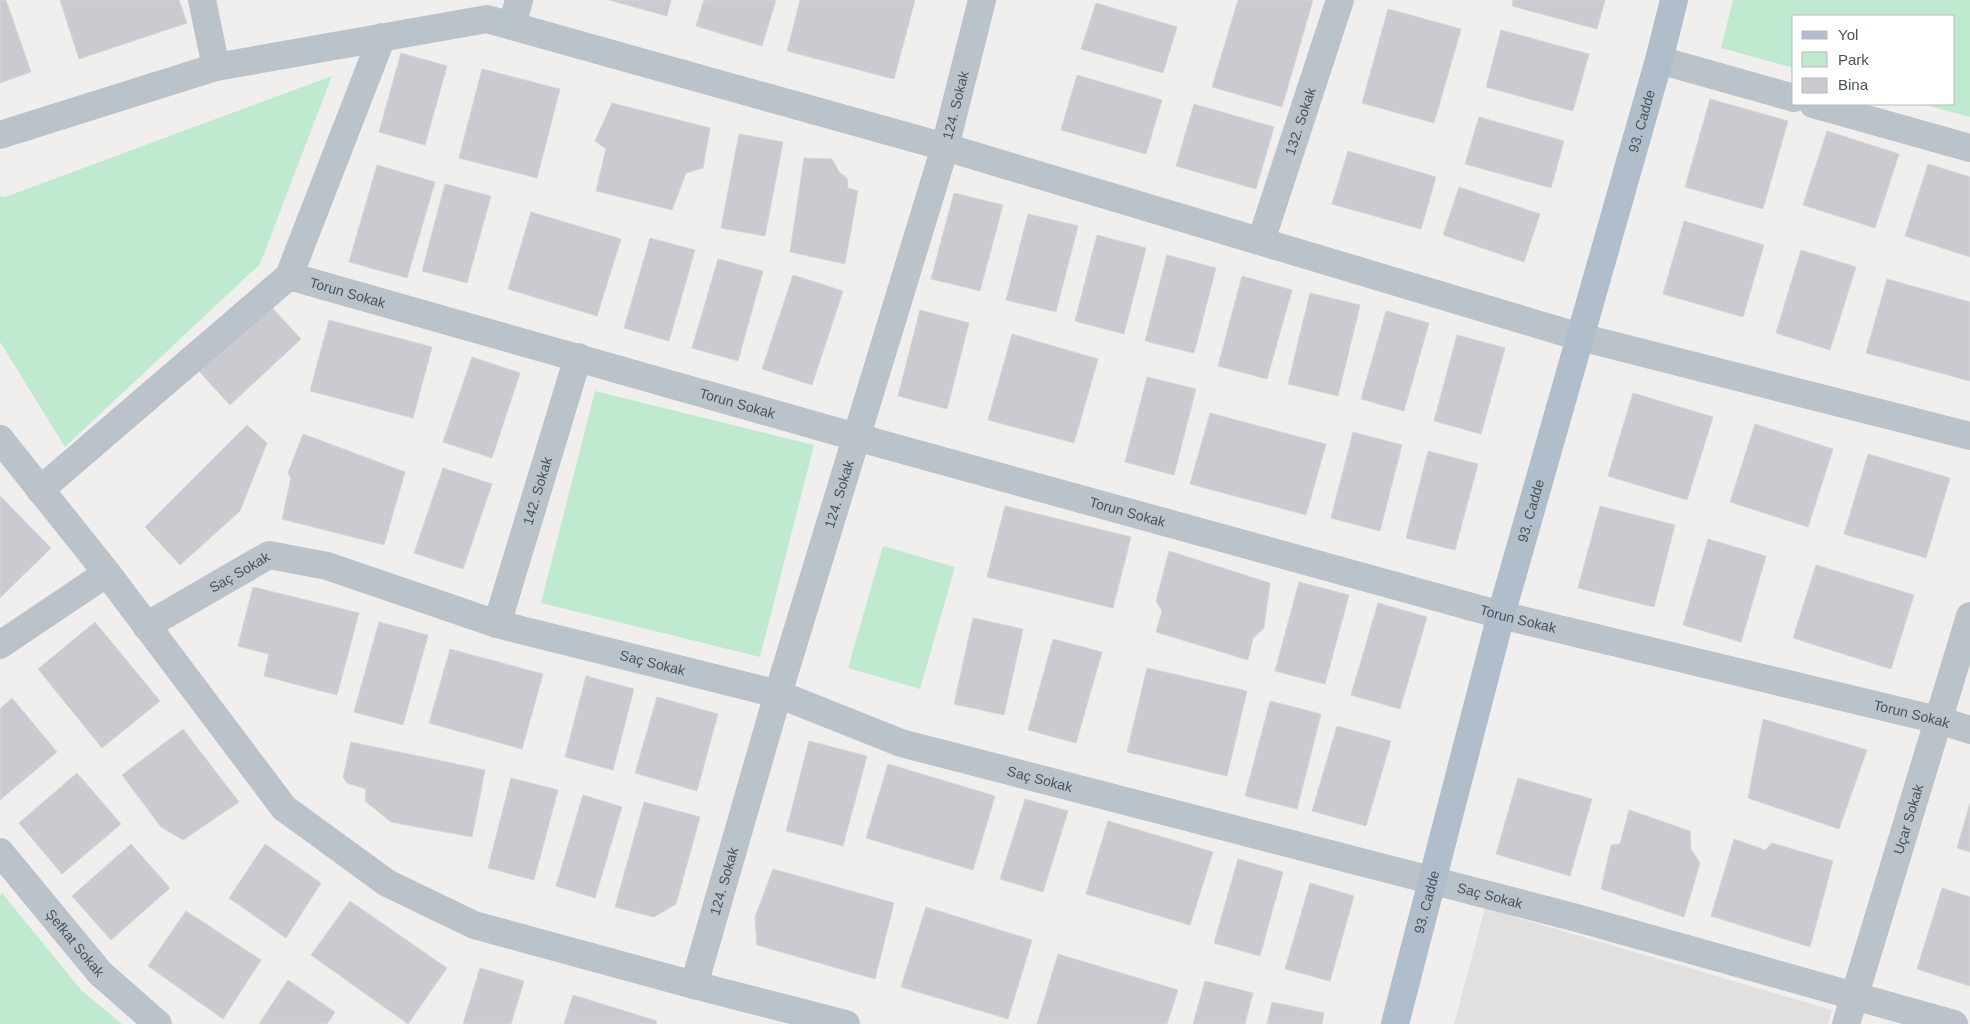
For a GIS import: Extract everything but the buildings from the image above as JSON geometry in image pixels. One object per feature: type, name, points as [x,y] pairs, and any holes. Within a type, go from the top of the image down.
[{"type":"main road","name":"93. Cadde","points":[[1396,1024],[1501,615],[1659,60],[1674,0]]},
{"type":"street","points":[[202,0],[216,67]]},
{"type":"street","name":"124. Sokak","points":[[694,986],[778,694],[945,147],[982,0]]},
{"type":"street","name":"132. Sokak","points":[[1261,241],[1340,0]]},
{"type":"street","points":[[0,135],[216,67],[515,13],[945,147],[1580,337],[1970,436]]},
{"type":"street","points":[[40,490],[289,276],[382,38]]},
{"type":"street","points":[[1659,60],[1792,97]]},
{"type":"street","points":[[1817,105],[1970,148]]},
{"type":"street","name":"Torun Sokak","points":[[289,276],[856,437],[1501,615],[1938,720],[1970,730]]},
{"type":"street","name":"142. Sokak","points":[[497,624],[578,357]]},
{"type":"street","points":[[0,439],[107,574],[284,808],[387,882],[474,925],[694,986],[846,1024]]},
{"type":"street","name":"Saç Sokak","points":[[146,626],[269,554],[327,566],[497,624],[778,694],[901,743],[1578,918],[1954,1024]]},
{"type":"street","points":[[0,645],[107,574]]},
{"type":"street","name":"Uçar Sokak","points":[[1846,1024],[1970,616]]},
{"type":"street","name":"Şefkat Sokak","points":[[3,860],[100,973],[158,1024]]},
{"type":"shaded area","points":[[1485,908],[1832,1010],[1828,1024],[1454,1024]]},
{"type":"green space","points":[[1733,0],[1970,0],[1970,117],[1926,105],[1955,105],[1955,15],[1792,15],[1792,67],[1721,48]]},
{"type":"green space","points":[[332,76],[260,264],[65,447],[0,342],[0,196],[5,197]]},
{"type":"green space","points":[[595,391],[814,445],[760,657],[541,603]]},
{"type":"green space","points":[[883,546],[955,567],[920,689],[848,668]]},
{"type":"green space","points":[[2,893],[81,990],[122,1024],[0,1024],[0,896]]}]
